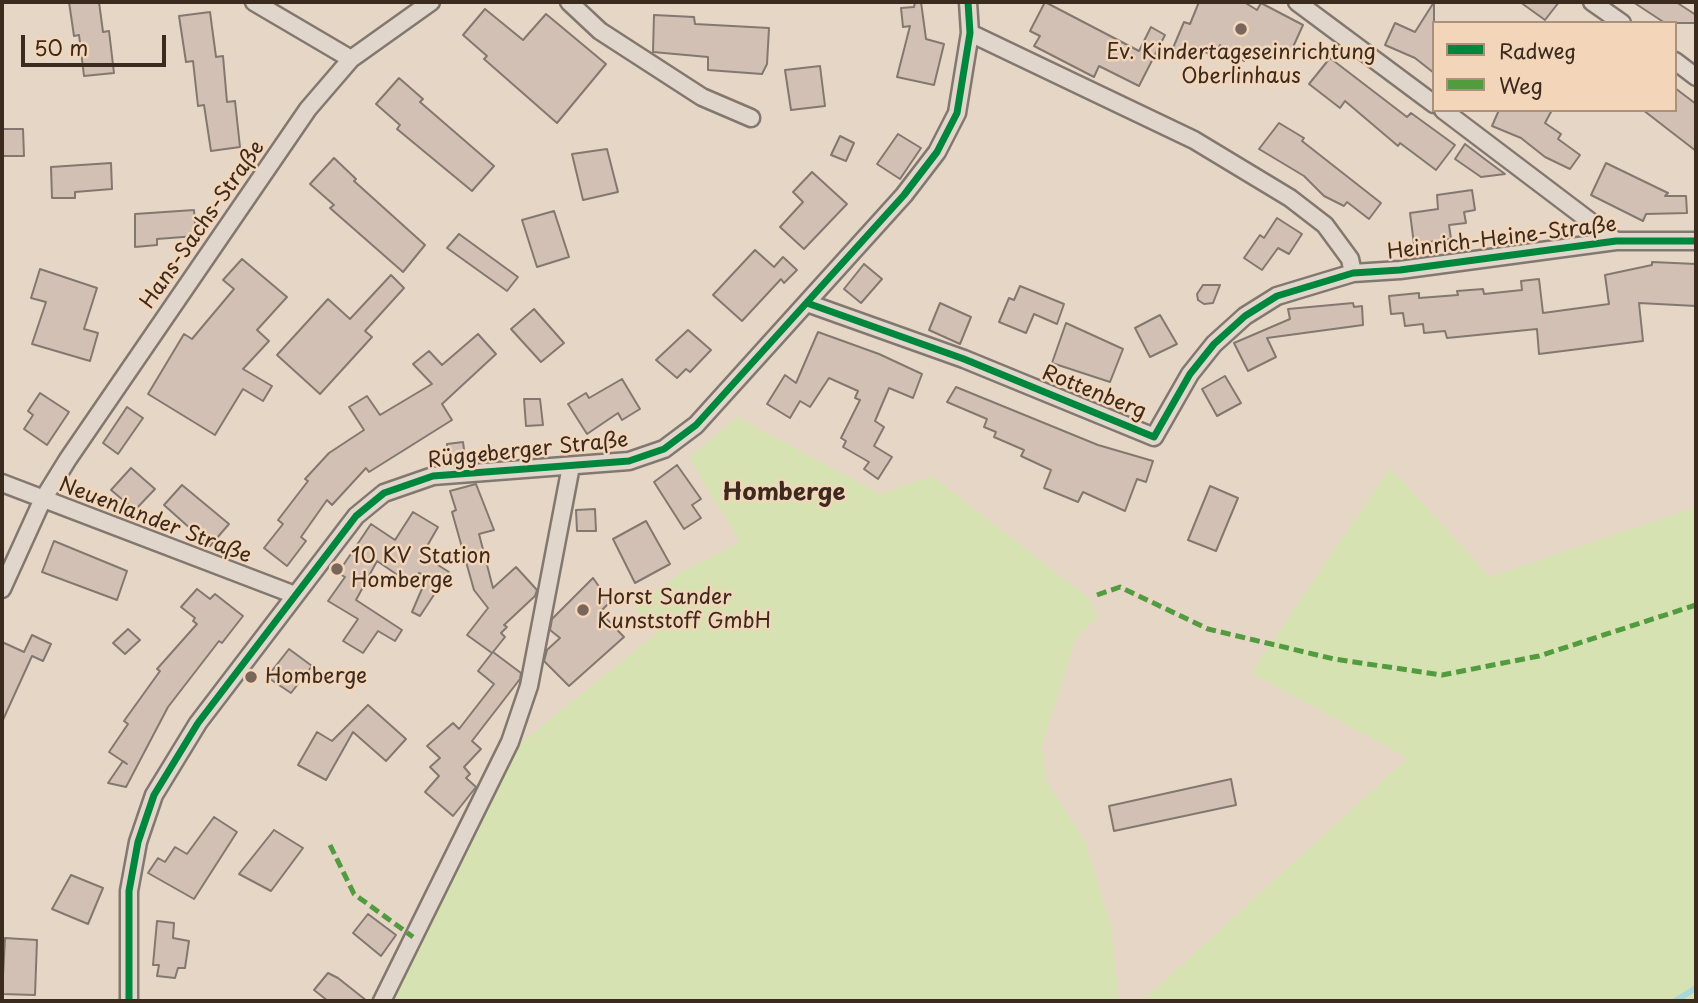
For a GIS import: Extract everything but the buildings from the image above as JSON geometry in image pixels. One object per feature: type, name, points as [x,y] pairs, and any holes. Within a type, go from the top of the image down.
[{"type":"street","points":[[254,2],[351,60]]},
{"type":"street","name":"Hans-Sachs-Straße","points":[[2,589],[42,501],[308,109],[351,60],[431,2]]},
{"type":"street","points":[[569,2],[600,31],[702,97],[751,118]]},
{"type":"street","name":"Rüggeberger Straße","points":[[129,1001],[130,878],[138,842],[154,795],[169,766],[198,723],[356,516],[399,485],[448,473],[629,461],[664,449],[696,425],[910,188],[949,133],[957,113],[970,33],[968,2]]},
{"type":"street","points":[[1297,2],[1432,103]]},
{"type":"street","points":[[1592,2],[1619,21]]},
{"type":"street","points":[[970,33],[1194,140],[1290,198],[1325,225],[1350,259],[1353,273]]},
{"type":"street","points":[[1677,63],[1696,77]]},
{"type":"street","points":[[1446,112],[1616,241]]},
{"type":"street","name":"Heinrich-Heine-Straße","points":[[1353,273],[1400,270],[1616,241],[1696,241]]},
{"type":"street","name":"Rottenberg","points":[[807,303],[964,359],[1154,437],[1190,374],[1214,344],[1245,316],[1277,296],[1353,273]]},
{"type":"street","name":"Rüggeberger Straße","points":[[382,1001],[495,774],[529,686],[571,466]]},
{"type":"street","name":"Neuenlander Straße","points":[[2,484],[295,595]]},
{"type":"green space","points":[[737,417],[880,494],[932,476],[1091,600],[1097,617],[1076,638],[1042,745],[1046,781],[1085,841],[1111,927],[1119,1001],[388,1001],[521,743],[656,634],[634,606],[683,571],[740,542],[689,458]]},
{"type":"green space","points":[[1390,468],[1490,577],[1696,507],[1696,1001],[1142,1001],[1408,758],[1251,673]]},
{"type":"waterway","points":[[1675,1001],[1696,988]]},
{"type":"marked path","points":[[1097,595],[1120,587],[1208,629],[1334,659],[1442,675],[1539,656],[1696,605]]},
{"type":"marked path","points":[[330,845],[354,894],[413,937]]},
{"type":"cycle path","points":[[129,1001],[129,891],[138,842],[154,795],[198,723],[356,516],[384,493],[433,476],[629,461],[664,449],[696,425],[904,195],[937,152],[957,113],[970,33],[968,2]]},
{"type":"cycle path","points":[[807,303],[964,359],[1154,437],[1190,374],[1214,344],[1245,316],[1277,296],[1353,273],[1400,270],[1616,241],[1696,241]]},
{"type":"place","name":"Ev. Kindertageseinrichtung Oberlinhaus","points":[[1241,29]]},
{"type":"place","name":"10 KV Station Homberge","points":[[337,569]]},
{"type":"place","name":"Horst Sander Kunststoff GmbH","points":[[583,610]]},
{"type":"place","name":"Homberge","points":[[251,677]]},
{"type":"district","name":"Homberge","points":[[784,493]]}]
